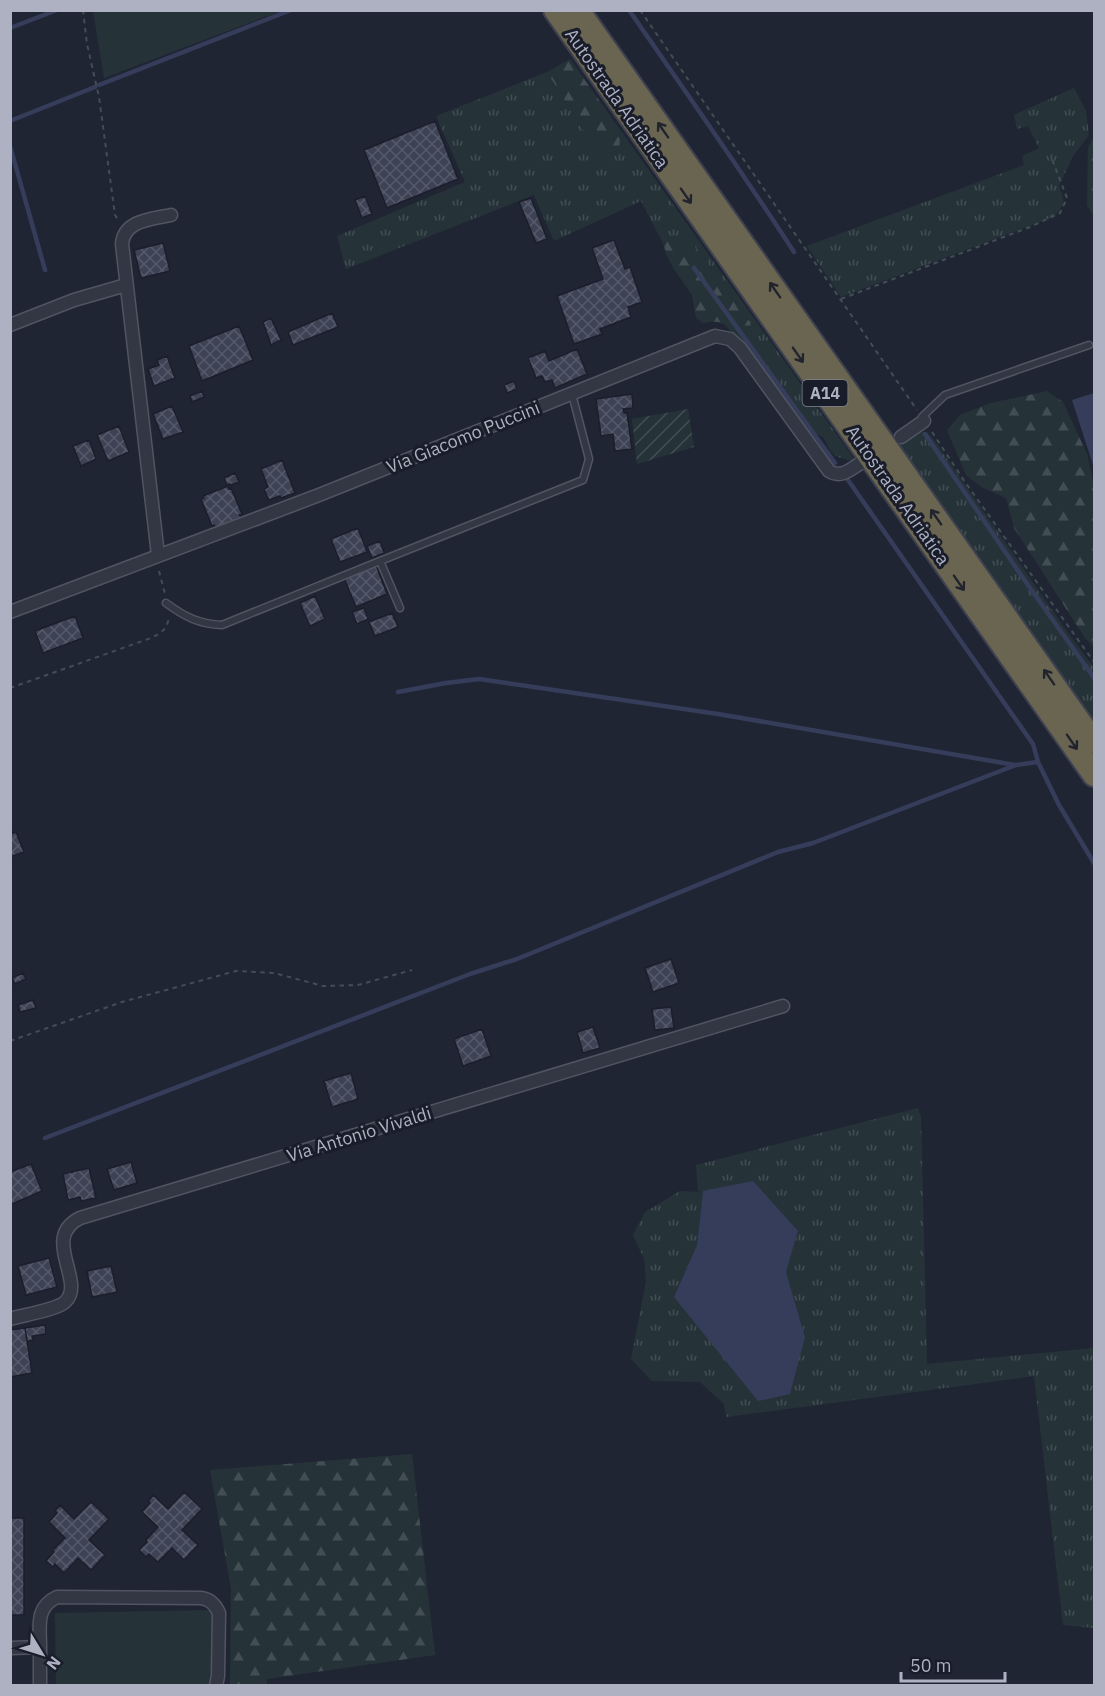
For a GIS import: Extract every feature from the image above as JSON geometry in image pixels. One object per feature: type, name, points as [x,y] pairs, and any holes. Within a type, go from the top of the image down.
[{"type":"highway","name":"Autostrada Adriatica","points":[[555,10],[1095,775]]},
{"type":"highway","name":"Autostrada Adriatica","points":[[578,10],[1095,742]]},
{"type":"street","points":[[157,556],[122,244],[126,231],[139,222],[171,215]]},
{"type":"street","points":[[10,326],[82,297],[126,285]]},
{"type":"street","name":"Via Giacomo Puccini","points":[[10,612],[319,495],[711,337],[723,336],[740,348],[829,471],[836,474],[843,473],[859,464]]},
{"type":"street","points":[[901,437],[923,419]]},
{"type":"street","name":"Via Antonio Vivaldi","points":[[10,1318],[58,1306],[67,1299],[71,1287],[63,1238],[68,1227],[80,1218],[783,1006]]},
{"type":"street","points":[[40,1686],[41,1613],[48,1603],[57,1597],[205,1599],[214,1604],[219,1613],[216,1686]]},
{"type":"street","points":[[10,1648],[40,1647]]},
{"type":"lane","points":[[923,419],[945,395],[1089,345]]},
{"type":"lane","points":[[166,603],[182,615],[207,624],[222,625],[583,480],[589,459],[572,393]]},
{"type":"lane","points":[[380,561],[400,608]]},
{"type":"path","points":[[82,10],[99,97],[116,215],[126,231]]},
{"type":"path","points":[[640,10],[972,492],[1095,662]]},
{"type":"path","points":[[841,299],[1030,227],[1060,213],[1067,198],[1052,159]]},
{"type":"path","points":[[10,688],[151,638],[164,631],[168,625],[169,616],[157,556]]},
{"type":"path","points":[[10,1041],[122,1002],[236,971],[274,974],[323,986],[358,985],[412,970]]},
{"type":"green space","points":[[93,10],[280,11],[104,78]]},
{"type":"green space","points":[[570,59],[621,131],[619,149],[611,154],[597,148],[586,134],[547,72]]},
{"type":"green space","points":[[547,72],[597,148],[611,154],[619,149],[621,131],[856,462],[838,457],[831,452],[824,438],[819,435],[804,434],[739,342],[750,322],[694,246],[675,240],[663,243],[641,201],[554,241],[534,195],[346,269],[337,236],[465,182],[436,116]]},
{"type":"green space","points":[[1074,88],[1086,111],[1089,135],[1073,156],[1059,186],[1063,203],[1053,217],[841,297],[807,246],[1024,165],[1022,156],[1039,148],[1028,126],[1017,129],[1014,115]]},
{"type":"green space","points":[[1094,137],[1094,215],[1087,206],[1088,147]]},
{"type":"green space","points":[[675,240],[685,241],[701,253],[750,322],[750,332],[739,342],[728,327],[721,323],[703,323],[696,318],[692,295],[674,269],[663,243]]},
{"type":"green space","points":[[1047,391],[1063,402],[1087,454],[1094,486],[1094,647],[1085,638],[1014,528],[1006,498],[983,488],[966,475],[947,430],[960,415],[991,403]]},
{"type":"green space","points":[[688,409],[694,447],[637,464],[632,419]]},
{"type":"green space","points":[[919,432],[927,432],[932,437],[1094,668],[1094,723],[897,443]]},
{"type":"green space","points":[[918,1108],[921,1117],[927,1364],[1094,1348],[1094,1628],[1063,1625],[1034,1376],[726,1417],[724,1404],[700,1382],[652,1381],[631,1359],[646,1281],[644,1259],[633,1235],[645,1212],[680,1191],[698,1192],[696,1165]],"holes":[[[703,1191],[798,1231],[786,1272],[805,1337],[674,1297],[697,1245]]]},
{"type":"green space","points":[[412,1454],[435,1655],[267,1679],[267,1685],[230,1685],[231,1589],[210,1470]]},
{"type":"green space","points":[[214,1610],[213,1685],[56,1685],[55,1613]]},
{"type":"water","points":[[1094,393],[1094,468],[1072,400]]},
{"type":"water","points":[[753,1181],[798,1231],[786,1272],[805,1337],[790,1394],[758,1401],[674,1297],[697,1245],[703,1191]]},
{"type":"building","points":[[435,121],[458,179],[387,208],[364,150]]},
{"type":"building","points":[[365,196],[372,214],[362,218],[355,200]]},
{"type":"building","points":[[531,198],[547,239],[536,243],[519,202]]},
{"type":"building","points":[[614,240],[625,269],[630,267],[642,302],[628,307],[631,317],[600,329],[602,334],[574,344],[557,296],[603,279],[592,248]]},
{"type":"building","points":[[163,243],[170,271],[141,278],[134,250]]},
{"type":"building","points":[[332,313],[338,327],[293,345],[288,332]]},
{"type":"building","points":[[271,318],[281,340],[271,345],[263,322]]},
{"type":"building","points":[[239,326],[253,360],[202,381],[189,346]]},
{"type":"building","points":[[577,349],[587,374],[555,388],[552,380],[545,382],[542,376],[536,378],[528,358],[545,351],[549,361]]},
{"type":"building","points":[[167,356],[175,378],[154,386],[148,369],[159,365],[157,360]]},
{"type":"building","points":[[514,381],[517,389],[507,393],[504,385]]},
{"type":"building","points":[[202,391],[204,397],[192,402],[190,396]]},
{"type":"building","points":[[632,394],[633,408],[623,409],[624,413],[627,413],[632,449],[615,451],[613,434],[601,436],[596,399]]},
{"type":"building","points":[[172,406],[183,432],[163,439],[153,414]]},
{"type":"building","points":[[119,426],[129,452],[108,461],[97,435]]},
{"type":"building","points":[[89,440],[96,459],[81,466],[73,446]]},
{"type":"building","points":[[282,460],[295,493],[269,500],[264,489],[268,487],[261,469]]},
{"type":"building","points":[[235,473],[239,482],[227,485],[224,478]]},
{"type":"building","points":[[228,486],[242,514],[239,515],[241,517],[216,528],[212,526],[201,499],[204,498],[203,496]]},
{"type":"building","points":[[358,528],[367,552],[340,562],[331,539]]},
{"type":"building","points":[[380,541],[384,553],[372,558],[367,546]]},
{"type":"building","points":[[376,565],[387,594],[356,607],[344,578]]},
{"type":"building","points":[[315,596],[325,619],[310,626],[300,603]]},
{"type":"building","points":[[364,608],[368,619],[357,624],[352,612]]},
{"type":"building","points":[[392,613],[398,627],[375,636],[369,622]]},
{"type":"building","points":[[75,616],[83,638],[43,653],[35,631]]},
{"type":"building","points":[[16,832],[24,852],[10,857],[10,834]]},
{"type":"building","points":[[671,959],[679,983],[653,992],[645,968]]},
{"type":"building","points":[[23,973],[26,979],[15,984],[12,978]]},
{"type":"building","points":[[33,1000],[36,1008],[20,1012],[18,1005]]},
{"type":"building","points":[[671,1007],[674,1028],[655,1030],[652,1009]]},
{"type":"building","points":[[593,1027],[600,1048],[583,1053],[577,1032]]},
{"type":"building","points":[[482,1029],[491,1056],[463,1066],[454,1039]]},
{"type":"building","points":[[351,1073],[358,1099],[332,1107],[324,1081]]},
{"type":"building","points":[[131,1162],[137,1183],[114,1190],[107,1169]]},
{"type":"building","points":[[31,1164],[42,1191],[12,1204],[10,1172]]},
{"type":"building","points":[[89,1168],[96,1198],[81,1201],[80,1197],[68,1200],[63,1174]]},
{"type":"building","points":[[49,1258],[57,1287],[26,1295],[18,1266]]},
{"type":"building","points":[[111,1266],[117,1292],[92,1297],[87,1271]]},
{"type":"building","points":[[45,1325],[46,1334],[32,1336],[33,1340],[27,1341],[25,1328]]},
{"type":"building","points":[[25,1328],[32,1373],[10,1377],[10,1330]]},
{"type":"building","points":[[184,1492],[202,1509],[182,1530],[198,1545],[184,1560],[172,1548],[158,1562],[149,1554],[146,1557],[139,1550],[158,1527],[142,1512],[150,1503],[148,1501],[153,1495],[168,1509]]},
{"type":"building","points":[[91,1502],[109,1519],[89,1540],[105,1555],[91,1570],[78,1558],[64,1573],[55,1564],[53,1567],[46,1561],[65,1538],[49,1522],[57,1513],[55,1511],[60,1505],[74,1519]]},
{"type":"building","points":[[10,1518],[24,1518],[24,1615],[10,1615]]},
{"type":"waterway","points":[[10,28],[57,10]]},
{"type":"waterway","points":[[99,85],[291,10]]},
{"type":"waterway","points":[[629,10],[794,252]]},
{"type":"waterway","points":[[10,121],[95,87]]},
{"type":"waterway","points":[[10,146],[45,270]]},
{"type":"waterway","points":[[694,268],[835,463]]},
{"type":"waterway","points":[[925,434],[1094,678]]},
{"type":"waterway","points":[[848,480],[1033,744],[1038,762]]},
{"type":"waterway","points":[[398,692],[479,679],[718,714],[1015,765]]},
{"type":"waterway","points":[[45,1138],[470,974],[517,959],[778,852],[813,843],[1016,765],[1038,762],[1059,805],[1094,863]]}]
